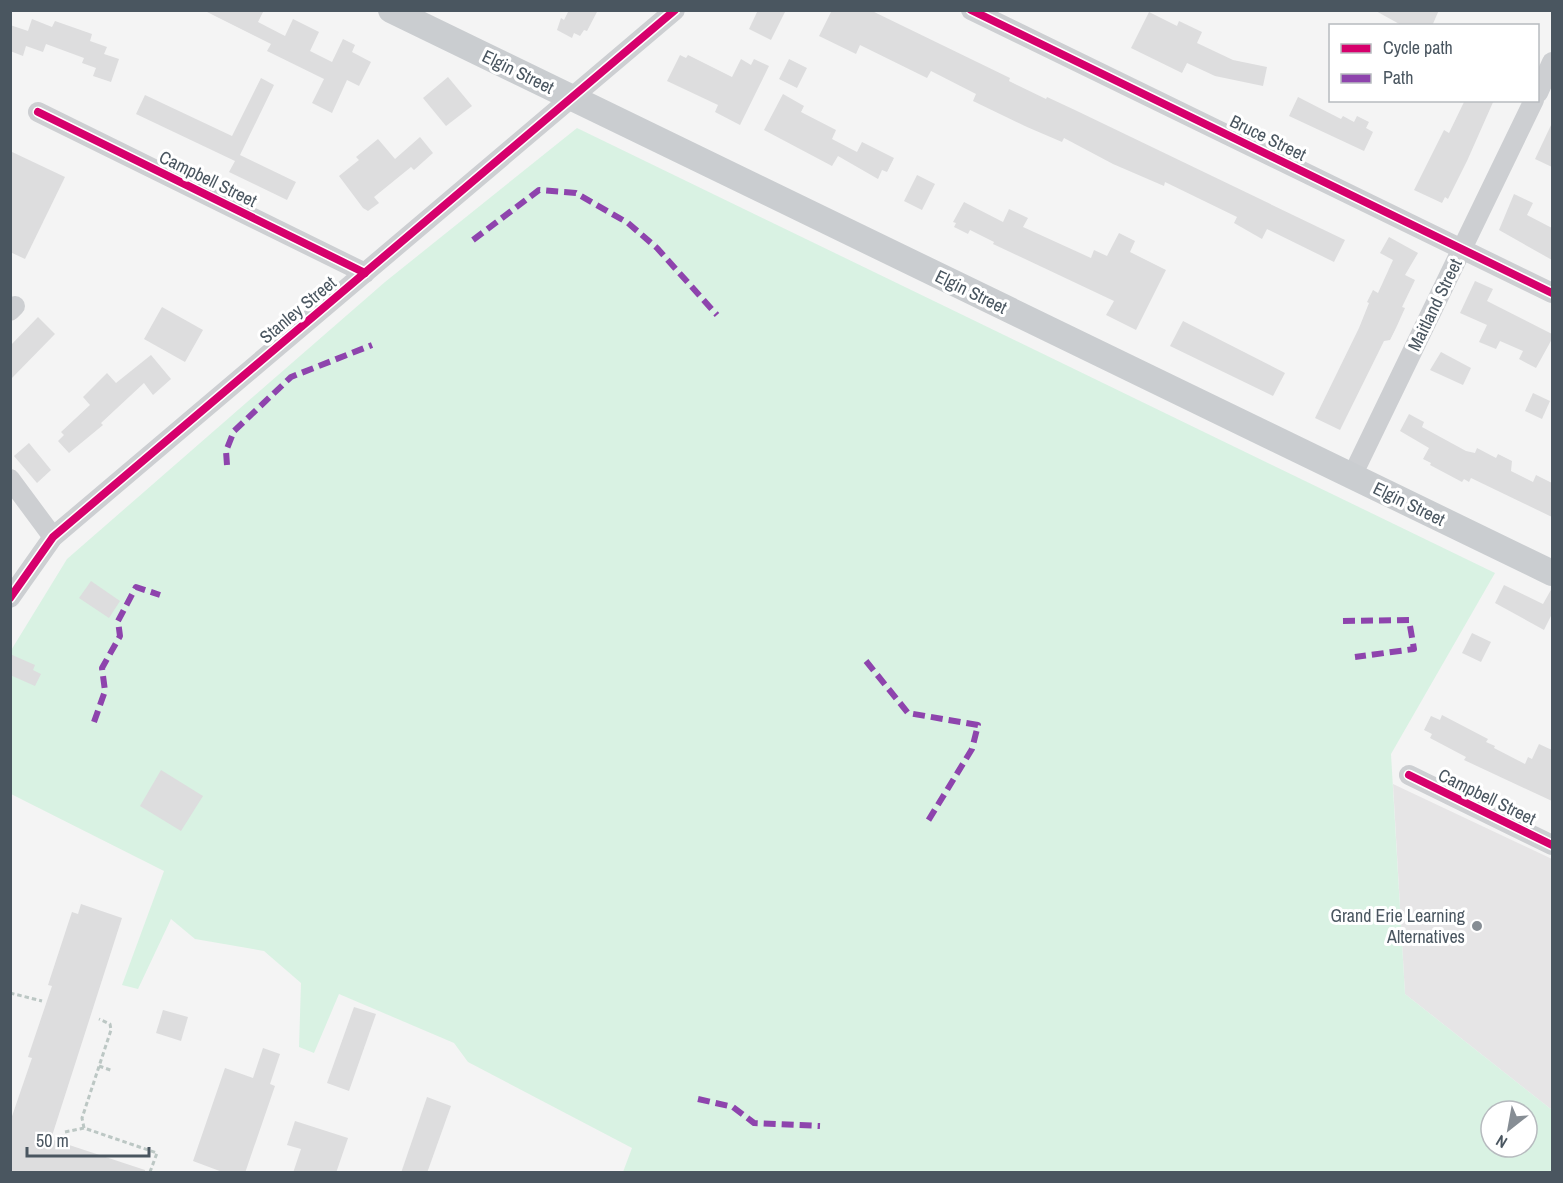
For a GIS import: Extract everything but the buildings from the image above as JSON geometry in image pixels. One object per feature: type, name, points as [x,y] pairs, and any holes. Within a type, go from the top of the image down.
[{"type":"main road","name":"Elgin Street","points":[[391,10],[1552,573]]},
{"type":"street","name":"Stanley Street","points":[[10,598],[53,537],[675,10]]},
{"type":"street","name":"Bruce Street","points":[[971,10],[1552,293]]},
{"type":"street","points":[[1539,91],[1552,62]]},
{"type":"street","name":"Maitland Street","points":[[1352,476],[1533,102]]},
{"type":"street","name":"Campbell Street","points":[[38,112],[365,273]]},
{"type":"street","points":[[10,479],[53,537]]},
{"type":"street","name":"Campbell Street","points":[[1409,775],[1552,845]]},
{"type":"path","points":[[10,993],[42,1001]]},
{"type":"path","points":[[84,1128],[82,1118],[111,1030],[110,1024],[99,1019]]},
{"type":"path","points":[[99,1066],[113,1071]]},
{"type":"path","points":[[65,1132],[84,1128],[157,1153],[150,1173]]},
{"type":"shaded area","name":"Grand Erie Learning Alternatives","points":[[1393,784],[1552,859],[1552,1110],[1405,994]]},
{"type":"green space","points":[[577,128],[1495,573],[1391,754],[1405,994],[1538,1099],[1479,1099],[1479,1159],[1539,1159],[1539,1100],[1552,1110],[1552,1172],[623,1172],[632,1148],[468,1062],[454,1043],[339,994],[314,1053],[299,1047],[301,983],[264,951],[195,939],[171,919],[138,989],[122,985],[164,871],[11,794],[10,652],[67,559],[385,282]]},
{"type":"marked path","points":[[473,240],[539,190],[576,193],[628,223],[657,248],[717,315]]},
{"type":"marked path","points":[[227,465],[226,451],[234,431],[291,377],[372,345]]},
{"type":"marked path","points":[[94,722],[105,691],[102,668],[120,636],[118,621],[136,587],[160,595]]},
{"type":"marked path","points":[[1343,621],[1409,620],[1414,649],[1355,657]]},
{"type":"marked path","points":[[866,661],[908,713],[978,725],[972,749],[928,821]]},
{"type":"marked path","points":[[698,1099],[733,1107],[754,1123],[820,1126]]},
{"type":"cycle path","points":[[10,598],[53,537],[675,10]]},
{"type":"cycle path","points":[[971,10],[1552,293]]},
{"type":"cycle path","points":[[38,112],[365,273]]},
{"type":"cycle path","points":[[1409,775],[1552,845]]},
{"type":"place","name":"Grand Erie Learning Alternatives","points":[[1477,926]]}]
